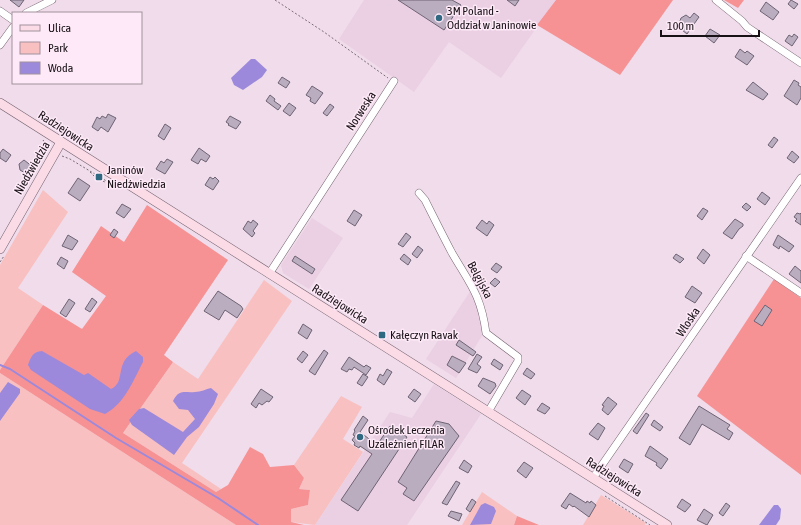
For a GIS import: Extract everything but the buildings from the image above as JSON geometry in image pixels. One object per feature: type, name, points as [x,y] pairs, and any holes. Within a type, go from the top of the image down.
[{"type":"main road","name":"Radziejowicka","points":[[0,103],[667,525]]},
{"type":"main road","name":"Niedźwiedzia","points":[[0,249],[61,142]]},
{"type":"street","points":[[28,12],[52,0]]},
{"type":"street","points":[[716,0],[742,21],[747,27],[801,63]]},
{"type":"street","points":[[0,11],[12,19]]},
{"type":"street","points":[[0,45],[12,28]]},
{"type":"street","name":"Norweska","points":[[269,274],[394,81]]},
{"type":"street","name":"Włoska","points":[[593,478],[801,178]]},
{"type":"street","name":"Belgijska","points":[[419,193],[425,200],[452,253],[476,292],[482,306],[486,332],[518,357],[518,361],[488,412]]},
{"type":"street","points":[[746,256],[801,293]]},
{"type":"path","points":[[275,0],[394,81]]},
{"type":"path","points":[[43,140],[51,150]]},
{"type":"path","points":[[60,155],[70,159],[90,172],[96,178],[107,182]]},
{"type":"shaded area","points":[[364,0],[556,0],[501,78],[449,42],[414,92],[339,39]]},
{"type":"shaded area","points":[[556,0],[673,0],[620,75],[537,25]]},
{"type":"shaded area","points":[[724,0],[744,0],[738,8]]},
{"type":"shaded area","points":[[147,205],[228,260],[164,355],[173,362],[123,433],[216,492],[228,485],[250,447],[263,454],[270,467],[294,465],[304,478],[299,489],[310,490],[308,505],[291,509],[291,522],[304,525],[236,525],[0,373],[0,370],[43,305],[82,329],[106,296],[72,272],[101,226],[124,242]]},
{"type":"shaded area","points":[[312,218],[343,238],[309,289],[283,273],[281,265]]},
{"type":"shaded area","points":[[774,279],[801,298],[801,475],[697,396]]},
{"type":"shaded area","points":[[471,290],[479,306],[483,334],[456,378],[426,359]]},
{"type":"shaded area","points":[[434,384],[481,414],[407,525],[315,525],[390,412],[412,418]]},
{"type":"shaded area","points":[[517,516],[539,525],[514,525]]},
{"type":"green space","points":[[43,190],[68,212],[18,288],[43,305],[0,370],[0,265]]},
{"type":"green space","points":[[264,280],[292,301],[182,463],[221,489],[216,492],[123,433],[173,362],[198,379]]},
{"type":"green space","points":[[0,373],[236,525],[0,525]]},
{"type":"green space","points":[[341,396],[362,407],[343,439],[363,452],[315,525],[291,522],[291,509],[308,505],[310,490],[299,489],[304,478],[294,465]]},
{"type":"green space","points":[[482,492],[517,516],[514,525],[462,525]]},
{"type":"green space","points":[[601,495],[646,523],[645,525],[583,525]]},
{"type":"water","points":[[251,59],[255,59],[267,70],[262,77],[243,90],[234,85],[231,78]]},
{"type":"water","points":[[42,351],[84,375],[88,373],[111,389],[116,386],[122,366],[129,356],[136,351],[143,357],[143,362],[123,398],[105,414],[90,409],[31,370],[28,365],[31,357],[34,353]]},
{"type":"water","points":[[8,382],[20,389],[20,393],[0,421],[0,393]]},
{"type":"water","points":[[211,388],[218,394],[214,404],[199,427],[187,437],[174,455],[132,425],[129,420],[139,409],[144,408],[183,432],[195,419],[188,410],[179,409],[173,401],[175,397],[182,392],[197,392]]},
{"type":"water","points":[[485,503],[494,507],[496,511],[491,524],[470,525],[481,505]]},
{"type":"water","points":[[774,505],[778,505],[781,509],[780,519],[776,525],[759,525]]},
{"type":"waterway","points":[[0,365],[10,369],[116,438],[218,498],[258,525]]},
{"type":"place","name":"3M Poland - Oddział w Janinowie","points":[[439,18]]},
{"type":"place","name":"Janinów Niedźwiedzia","points":[[99,177]]},
{"type":"place","name":"Kałęczyn Ravak","points":[[382,335]]},
{"type":"place","name":"Ośrodek Leczenia Uzależnień FILAR","points":[[360,437]]}]
